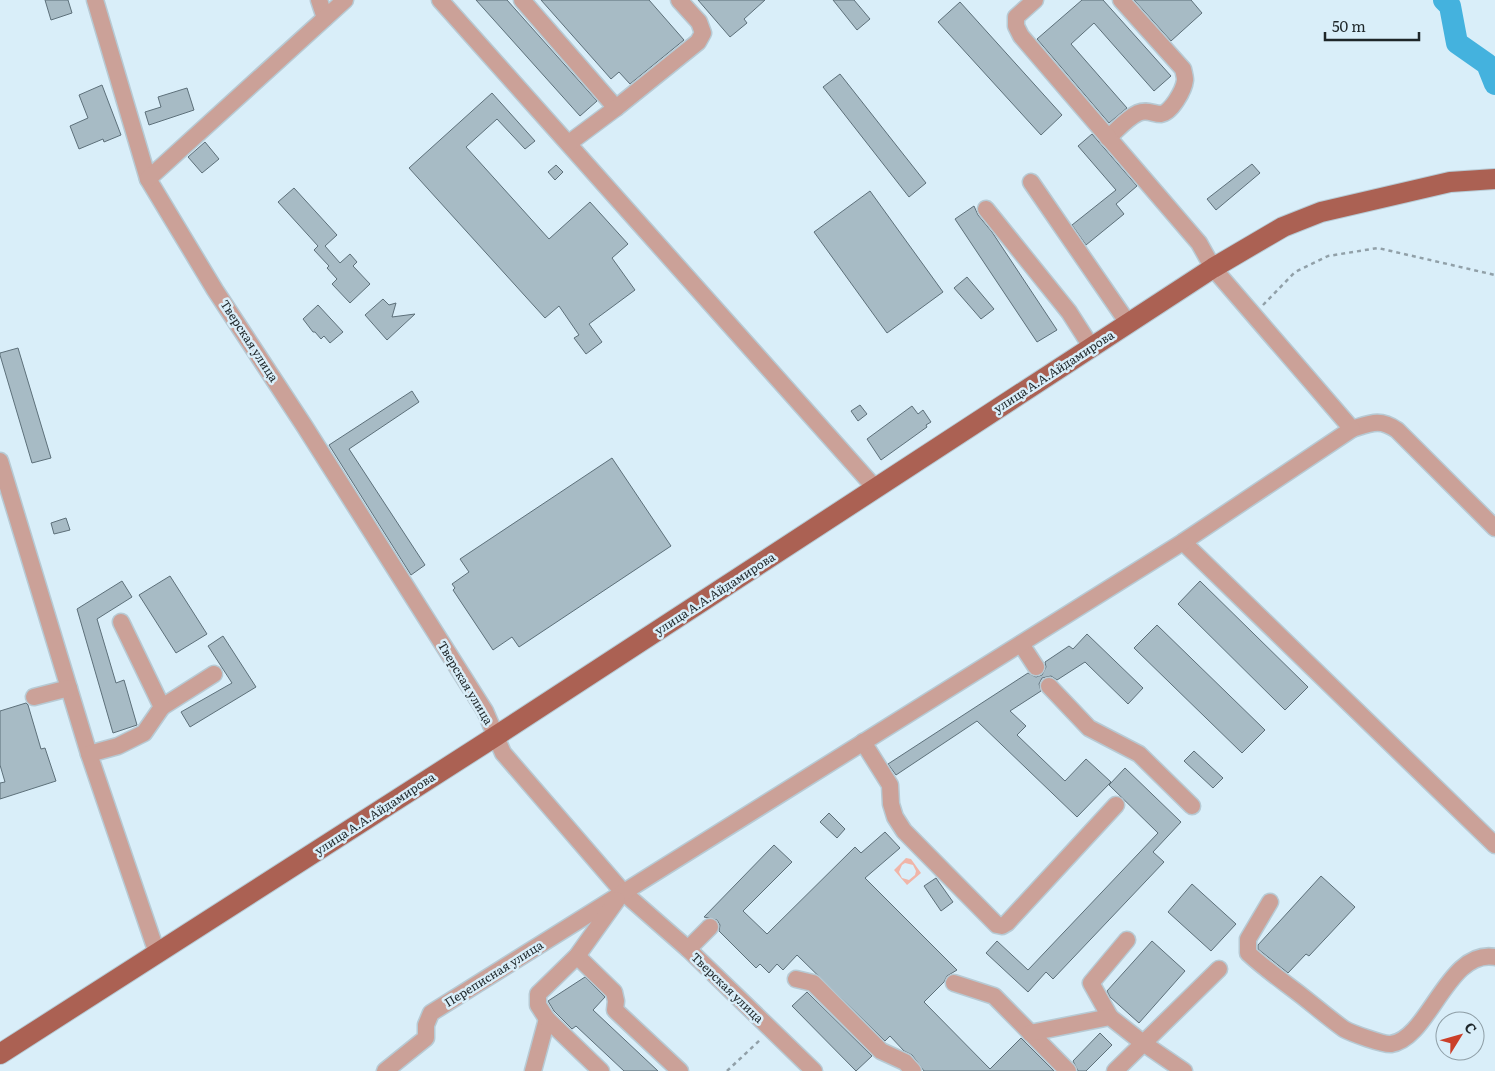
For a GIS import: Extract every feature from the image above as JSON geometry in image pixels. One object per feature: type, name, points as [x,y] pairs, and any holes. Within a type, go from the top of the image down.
[{"type":"main road","name":"улица А.А.Айдамирова","points":[[0,1054],[496,736],[1213,268],[1283,227],[1321,212],[1450,182],[1495,179]]},
{"type":"street","name":"Тверская улица","points":[[95,0],[148,179],[215,290],[306,427],[485,711],[503,753],[623,892],[688,950],[814,1071]]},
{"type":"street","points":[[319,0],[325,18]]},
{"type":"street","points":[[148,179],[345,0]]},
{"type":"street","points":[[440,0],[876,489]]},
{"type":"street","points":[[522,0],[616,108]]},
{"type":"street","points":[[569,143],[698,42],[703,33],[699,22],[679,0]]},
{"type":"street","points":[[1035,0],[1016,18],[1016,26],[1021,36],[1199,243],[1213,268],[1352,429]]},
{"type":"street","points":[[1108,138],[1141,111],[1161,114],[1168,111],[1184,87],[1186,79],[1183,69],[1121,0]]},
{"type":"street","points":[[1031,182],[1128,324]]},
{"type":"street","points":[[986,209],[1069,312],[1092,348]]},
{"type":"street","name":"Переписная улица","points":[[385,1071],[426,1038],[426,1025],[432,1013],[1183,542],[1352,429],[1375,422],[1388,424],[1397,430],[1495,528]]},
{"type":"street","points":[[0,461],[89,754],[157,953]]},
{"type":"street","points":[[1183,542],[1495,845]]},
{"type":"street","points":[[120,622],[162,707]]},
{"type":"street","points":[[1021,644],[1036,667]]},
{"type":"street","points":[[89,754],[118,746],[144,733],[162,707],[214,674]]},
{"type":"street","points":[[1049,686],[1089,728],[1139,754],[1192,806]]},
{"type":"street","points":[[34,697],[69,688]]},
{"type":"street","points":[[863,742],[890,785],[891,804],[895,817],[904,831],[997,925],[1002,926],[1006,923],[1116,805]]},
{"type":"street","points":[[601,1071],[547,1019],[538,1005],[538,994],[577,956],[623,892]]},
{"type":"street","points":[[1270,902],[1248,939],[1248,953],[1271,973],[1346,1030],[1389,1044],[1402,1042],[1420,1022],[1459,970],[1476,960],[1490,956],[1495,957]]},
{"type":"street","points":[[688,950],[710,927]]},
{"type":"street","points":[[1127,940],[1091,983],[1110,1017],[1143,1043],[1184,1071]]},
{"type":"street","points":[[577,956],[614,992],[615,1010],[680,1071]]},
{"type":"street","points":[[1115,1071],[1219,969]]},
{"type":"street","points":[[796,978],[813,983],[881,1051],[905,1062],[914,1071]]},
{"type":"street","points":[[954,983],[994,996],[1068,1071]]},
{"type":"street","points":[[1030,1033],[1110,1017]]},
{"type":"street","points":[[533,1071],[547,1019]]},
{"type":"path","points":[[1254,315],[1295,272],[1328,256],[1378,248],[1495,275]]},
{"type":"path","points":[[727,1071],[758,1041],[772,1031]]},
{"type":"shaded area","points":[[906,858],[911,859],[921,873],[907,885],[894,870]],"holes":[[[905,863],[913,865],[916,871],[915,875],[909,880],[902,878],[899,872],[902,865]]]},
{"type":"building","points":[[45,0],[68,0],[72,13],[51,20]]},
{"type":"building","points":[[476,0],[507,0],[597,101],[580,116]]},
{"type":"building","points":[[541,0],[649,0],[684,40],[630,84],[619,72],[611,79]]},
{"type":"building","points":[[698,0],[765,0],[744,19],[747,23],[730,37]]},
{"type":"building","points":[[833,0],[854,0],[870,19],[857,30]]},
{"type":"building","points":[[1082,0],[1103,0],[1171,76],[1154,91],[1094,23],[1071,44],[1127,108],[1109,123],[1037,39]]},
{"type":"building","points":[[1134,0],[1191,0],[1202,13],[1171,41]]},
{"type":"building","points":[[960,2],[1062,115],[1041,135],[938,22]]},
{"type":"building","points":[[840,74],[926,183],[909,197],[823,87]]},
{"type":"building","points":[[102,85],[121,135],[104,142],[103,139],[79,149],[70,126],[88,118],[79,95]]},
{"type":"building","points":[[187,88],[194,110],[149,125],[145,112],[161,107],[158,97]]},
{"type":"building","points":[[492,93],[535,141],[525,149],[497,119],[466,147],[549,239],[590,202],[628,244],[612,258],[635,290],[589,324],[602,342],[586,354],[574,338],[579,335],[559,306],[545,318],[409,168]]},
{"type":"building","points":[[1092,134],[1137,186],[1116,204],[1124,214],[1086,245],[1072,225],[1116,190],[1078,146]]},
{"type":"building","points":[[205,142],[219,159],[202,173],[188,157]]},
{"type":"building","points":[[1252,164],[1260,173],[1216,210],[1207,199]]},
{"type":"building","points":[[556,165],[563,172],[555,180],[548,172]]},
{"type":"building","points":[[294,188],[337,235],[325,246],[340,263],[350,254],[357,262],[353,266],[370,284],[350,303],[332,284],[337,279],[327,268],[329,266],[314,250],[318,246],[278,202]]},
{"type":"building","points":[[870,191],[943,292],[887,333],[814,232]]},
{"type":"building","points":[[974,206],[978,215],[992,232],[1057,330],[1037,342],[955,219]]},
{"type":"building","points":[[967,277],[994,309],[981,319],[954,288]]},
{"type":"building","points":[[383,299],[389,305],[396,303],[392,317],[415,314],[387,340],[365,315]]},
{"type":"building","points":[[318,305],[343,332],[330,343],[324,336],[321,339],[313,332],[303,319]]},
{"type":"building","points":[[18,348],[51,458],[32,463],[0,355],[0,353]]},
{"type":"building","points":[[412,391],[419,402],[349,449],[425,565],[411,575],[329,445]]},
{"type":"building","points":[[860,405],[867,414],[858,421],[851,411]]},
{"type":"building","points":[[912,406],[918,414],[923,410],[931,422],[926,425],[927,427],[881,460],[867,439]]},
{"type":"building","points":[[612,458],[671,546],[519,647],[512,637],[493,650],[453,590],[455,588],[452,584],[469,572],[460,559]]},
{"type":"building","points":[[66,518],[70,530],[54,534],[51,523]]},
{"type":"building","points":[[170,576],[207,634],[176,653],[139,595]]},
{"type":"building","points":[[122,581],[132,597],[97,619],[116,683],[124,680],[137,725],[113,733],[77,609]]},
{"type":"building","points":[[1200,581],[1308,687],[1285,710],[1178,604]]},
{"type":"building","points":[[1157,625],[1265,730],[1242,753],[1134,648]]},
{"type":"building","points":[[1087,634],[1143,688],[1128,704],[1085,662],[1057,680],[1051,676],[1042,678],[1039,684],[1041,691],[1010,711],[1026,726],[1017,735],[1065,781],[1086,759],[1111,782],[1077,817],[977,721],[896,775],[888,764],[1028,673],[1036,677],[1042,675],[1046,667],[1045,662],[1069,646],[1073,649]]},
{"type":"building","points":[[223,636],[256,687],[190,727],[181,712],[232,683],[208,646]]},
{"type":"building","points":[[26,703],[41,749],[45,748],[56,781],[0,799],[0,783],[5,782],[0,765],[0,711]]},
{"type":"building","points":[[1194,751],[1223,778],[1213,788],[1184,761]]},
{"type":"building","points":[[1125,768],[1181,822],[1153,852],[1164,862],[1053,979],[1046,972],[1028,992],[986,953],[997,941],[1028,970],[1158,833],[1109,785]]},
{"type":"building","points":[[829,813],[845,829],[837,838],[820,822]]},
{"type":"building","points":[[885,832],[900,848],[865,878],[957,970],[947,976],[944,982],[924,1002],[990,1069],[1021,1038],[1054,1071],[924,1071],[912,1055],[904,1051],[890,1036],[885,1041],[797,955],[783,970],[777,964],[769,973],[760,964],[756,968],[719,931],[720,925],[717,920],[704,917],[774,845],[792,862],[743,911],[767,934],[855,847],[861,853]]},
{"type":"building","points":[[1321,876],[1355,907],[1309,956],[1306,954],[1288,973],[1258,949],[1258,945]]},
{"type":"building","points":[[936,878],[953,902],[941,911],[924,886]]},
{"type":"building","points":[[1192,884],[1236,924],[1211,951],[1168,912]]},
{"type":"building","points":[[1152,941],[1185,971],[1139,1023],[1110,997],[1107,991]]},
{"type":"building","points":[[585,977],[605,997],[593,1010],[658,1071],[624,1071],[576,1026],[572,1029],[554,1011],[548,1001]]},
{"type":"building","points":[[807,992],[872,1056],[856,1071],[792,1006]]},
{"type":"building","points":[[1100,1033],[1112,1045],[1086,1071],[1078,1071],[1073,1061]]},
{"type":"waterway","points":[[1444,0],[1450,6],[1457,43],[1487,64],[1495,84]]}]
